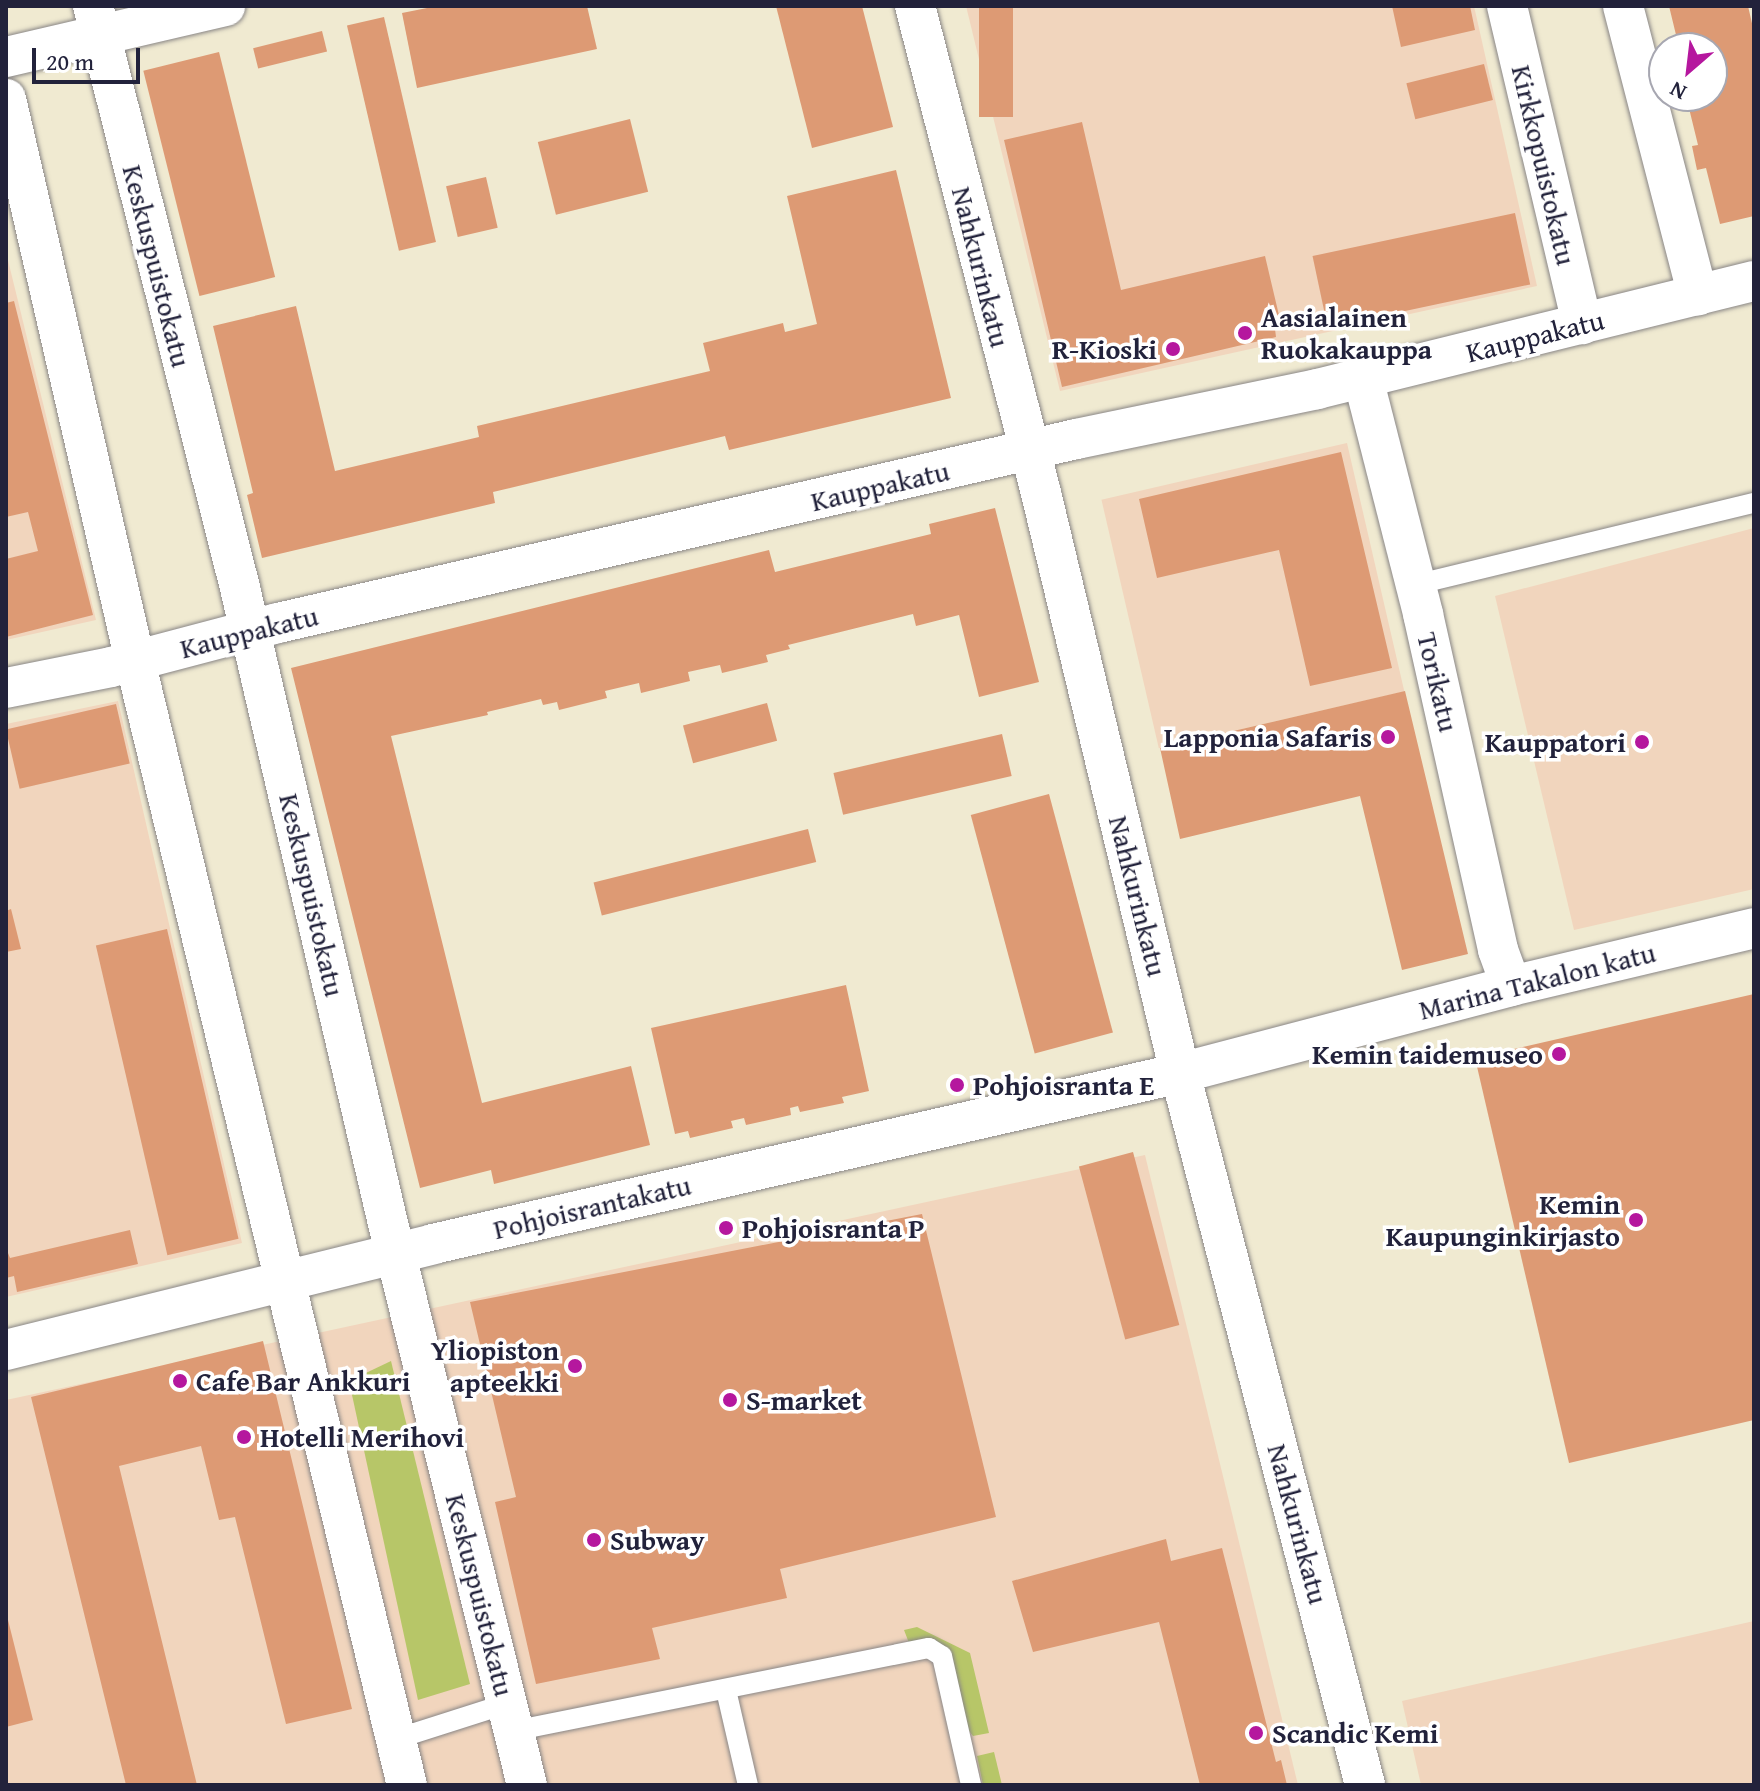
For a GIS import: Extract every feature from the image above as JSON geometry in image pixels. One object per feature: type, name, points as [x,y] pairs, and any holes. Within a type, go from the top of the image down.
[{"type":"street","points":[[6,57],[97,20],[225,6]]},
{"type":"street","name":"Nahkurinkatu","points":[[915,6],[1029,451],[1180,1073],[1365,1785]]},
{"type":"street","name":"Kirkkopuistokatu","points":[[1507,6],[1582,324]]},
{"type":"street","points":[[1623,6],[1698,295]]},
{"type":"street","name":"Keskuspuistokatu","points":[[97,20],[250,631],[396,1253],[527,1785]]},
{"type":"street","points":[[6,99],[135,661],[407,1785]]},
{"type":"street","name":"Kauppakatu","points":[[6,688],[135,661],[250,631],[1029,451],[1363,378],[1754,281]]},
{"type":"street","name":"Torikatu","points":[[1363,378],[1498,950],[1511,986]]},
{"type":"street","name":"Marina Takalon katu","points":[[1180,1073],[1511,986],[1754,928]]},
{"type":"street","name":"Pohjoisrantakatu","points":[[6,1350],[396,1253],[1180,1073]]},
{"type":"lane","points":[[1414,585],[1754,503]]},
{"type":"lane","points":[[396,1739],[510,1718],[726,1690],[929,1648],[942,1656],[971,1785]]},
{"type":"lane","points":[[726,1690],[748,1785]]},
{"type":"shaded area","points":[[966,6],[1474,6],[1537,286],[1060,391]]},
{"type":"shaded area","points":[[6,252],[96,620],[6,640]]},
{"type":"shaded area","points":[[1347,443],[1404,691],[1159,748],[1101,500]]},
{"type":"shaded area","name":"Kauppatori","points":[[1754,528],[1754,889],[1574,930],[1495,596]]},
{"type":"shaded area","points":[[118,701],[242,1243],[6,1297],[6,724]]},
{"type":"shaded area","points":[[1145,1155],[1298,1785],[6,1785],[6,1400]]},
{"type":"shaded area","points":[[1754,1621],[1754,1785],[1421,1785],[1402,1701]]},
{"type":"green space","points":[[391,1361],[470,1684],[418,1700],[349,1381]]},
{"type":"green space","points":[[917,1627],[970,1653],[989,1733],[973,1736],[969,1731],[949,1652],[909,1643],[904,1630]]},
{"type":"green space","points":[[994,1752],[1002,1785],[983,1785],[977,1756]]},
{"type":"building","points":[[437,6],[587,6],[597,49],[417,88],[402,13]]},
{"type":"building","points":[[776,6],[862,6],[893,127],[812,148]]},
{"type":"building","points":[[979,6],[1013,6],[1013,117],[979,117]]},
{"type":"building","points":[[1392,6],[1470,6],[1475,30],[1401,47]]},
{"type":"building","points":[[1669,6],[1748,6],[1754,32],[1754,216],[1720,224],[1706,168],[1697,170],[1692,146],[1698,145],[1690,112],[1728,112],[1728,32],[1675,32]]},
{"type":"building","points":[[384,17],[436,242],[399,251],[347,26]]},
{"type":"building","points":[[322,31],[327,51],[258,69],[253,48]]},
{"type":"building","points":[[219,52],[275,277],[199,296],[143,71]]},
{"type":"building","points":[[1484,64],[1493,100],[1415,119],[1406,83]]},
{"type":"building","points":[[630,119],[648,192],[556,215],[538,142]]},
{"type":"building","points":[[1082,122],[1121,290],[1265,256],[1282,328],[1275,329],[1276,337],[1062,387],[1004,140]]},
{"type":"building","points":[[896,170],[951,398],[729,450],[725,436],[493,492],[495,503],[262,558],[247,495],[253,493],[213,326],[296,306],[335,471],[479,437],[477,426],[710,371],[703,343],[783,323],[785,332],[817,324],[787,196]]},
{"type":"building","points":[[486,177],[498,228],[458,237],[446,186]]},
{"type":"building","points":[[1515,213],[1530,284],[1328,327],[1313,256]]},
{"type":"building","points":[[14,301],[93,615],[6,637],[6,559],[38,551],[28,512],[6,517],[6,303]]},
{"type":"building","points":[[1341,452],[1392,668],[1310,686],[1279,550],[1157,578],[1139,499]]},
{"type":"building","points":[[995,508],[1039,682],[979,697],[959,615],[916,626],[913,614],[788,645],[790,649],[766,655],[768,662],[722,673],[720,665],[688,672],[690,681],[641,693],[639,683],[605,691],[607,698],[559,710],[557,702],[543,705],[541,699],[487,712],[488,715],[391,736],[482,1103],[631,1066],[650,1145],[494,1184],[491,1170],[420,1188],[291,668],[769,550],[775,572],[931,534],[929,524]]},
{"type":"building","points":[[1405,691],[1468,954],[1402,970],[1360,796],[1180,839],[1160,748]]},
{"type":"building","points":[[767,703],[777,741],[693,763],[683,726]]},
{"type":"building","points":[[116,704],[130,763],[20,789],[6,729]]},
{"type":"building","points":[[1002,734],[1012,776],[843,815],[833,773]]},
{"type":"building","points":[[1049,794],[1113,1033],[1035,1054],[971,815]]},
{"type":"building","points":[[808,829],[816,862],[602,915],[594,882]]},
{"type":"building","points":[[11,909],[21,949],[6,952],[6,911]]},
{"type":"building","points":[[167,929],[239,1239],[167,1255],[96,945]]},
{"type":"building","points":[[846,985],[869,1091],[842,1097],[844,1103],[800,1112],[798,1106],[790,1108],[791,1115],[746,1125],[744,1118],[731,1121],[733,1128],[690,1138],[688,1131],[675,1134],[651,1028]]},
{"type":"building","points":[[1754,994],[1754,1420],[1569,1463],[1475,1058]]},
{"type":"building","points":[[1133,1152],[1179,1325],[1125,1339],[1079,1166]]},
{"type":"building","name":"S-market","points":[[922,1214],[996,1517],[780,1569],[787,1598],[652,1628],[660,1659],[536,1684],[495,1502],[516,1497],[470,1302]]},
{"type":"building","points":[[130,1230],[138,1264],[17,1292],[14,1276],[6,1278],[6,1248],[10,1258]]},
{"type":"building","points":[[263,1341],[352,1709],[286,1724],[235,1517],[219,1520],[201,1446],[119,1466],[197,1785],[126,1785],[31,1397]]},
{"type":"building","points":[[1166,1539],[1171,1561],[1222,1548],[1276,1762],[1281,1760],[1287,1785],[1200,1785],[1159,1622],[1033,1652],[1012,1581]]},
{"type":"building","points":[[6,1617],[33,1720],[6,1727]]},
{"type":"place","name":"Aasialainen Ruokakauppa","points":[[1245,333]]},
{"type":"place","name":"R-Kioski","points":[[1173,349]]},
{"type":"place","name":"Lapponia Safaris","points":[[1388,737]]},
{"type":"place","name":"Kauppatori","points":[[1642,742]]},
{"type":"place","name":"Kemin taidemuseo","points":[[1559,1054]]},
{"type":"place","name":"Pohjoisranta E","points":[[957,1085]]},
{"type":"place","name":"Kemin Kaupunginkirjasto","points":[[1636,1220]]},
{"type":"place","name":"Pohjoisranta P","points":[[726,1228]]},
{"type":"place","name":"Yliopiston apteekki","points":[[575,1366]]},
{"type":"place","name":"Cafe Bar Ankkuri","points":[[180,1381]]},
{"type":"place","name":"S-market","points":[[730,1400]]},
{"type":"place","name":"Hotelli Merihovi","points":[[244,1437]]},
{"type":"place","name":"Subway","points":[[594,1540]]},
{"type":"place","name":"Scandic Kemi","points":[[1256,1733]]}]
